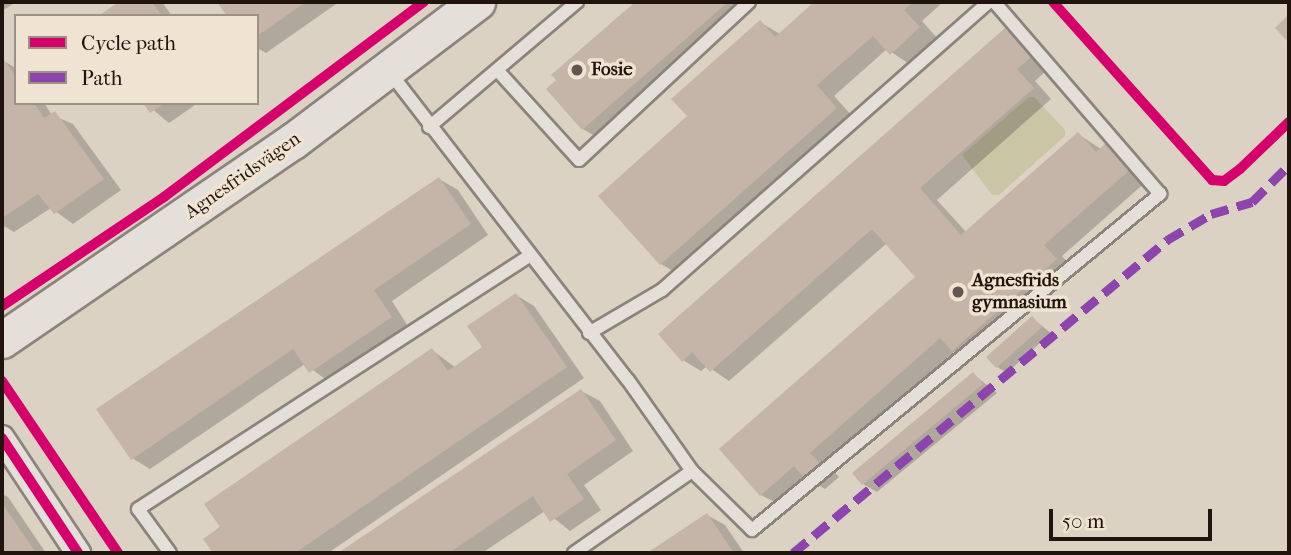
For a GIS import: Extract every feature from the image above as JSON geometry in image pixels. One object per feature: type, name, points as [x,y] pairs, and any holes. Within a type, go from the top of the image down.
[{"type":"main road","name":"Agnesfridsvägen","points":[[2,340],[180,221],[477,2]]},
{"type":"street","points":[[2,438],[78,553]]},
{"type":"lane","points":[[429,127],[577,2]]},
{"type":"lane","points":[[498,71],[579,160],[748,2]]},
{"type":"lane","points":[[589,332],[662,290],[989,2]]},
{"type":"lane","points":[[388,70],[692,471],[752,530],[1160,194],[994,2]]},
{"type":"lane","points":[[170,553],[138,509],[528,257]]},
{"type":"lane","points":[[574,553],[692,471]]},
{"type":"shaded area","points":[[1029,97],[1034,97],[1065,130],[1065,136],[999,195],[992,195],[962,155]]},
{"type":"building","points":[[119,2],[152,2],[161,14],[101,14]]},
{"type":"building","points":[[217,2],[306,2],[259,35],[259,14],[226,14]]},
{"type":"building","points":[[635,2],[728,2],[582,130],[546,89],[556,80],[551,75]]},
{"type":"building","points":[[814,2],[913,2],[904,10],[920,27],[890,55],[873,36],[817,85],[837,108],[660,265],[598,196],[687,116],[671,99],[760,20],[775,37]]},
{"type":"building","points":[[1289,14],[1289,43],[1275,28]]},
{"type":"building","points":[[1005,28],[1031,57],[1017,69],[1034,88],[920,188],[961,235],[1078,132],[1096,152],[1107,142],[1131,169],[1044,245],[1057,259],[952,351],[940,338],[810,453],[822,466],[806,480],[794,466],[760,496],[719,449],[915,277],[872,229],[710,372],[692,352],[682,362],[658,334]]},
{"type":"building","points":[[2,57],[14,74],[14,105],[35,105],[44,118],[55,111],[104,179],[54,214],[38,194],[2,218]]},
{"type":"building","points":[[144,105],[162,105],[150,113]]},
{"type":"building","points":[[439,177],[471,224],[374,290],[392,317],[309,373],[293,349],[131,460],[96,409]]},
{"type":"building","points":[[516,293],[567,367],[295,553],[213,553],[203,539],[220,527],[204,504],[432,348],[448,371],[482,347],[467,326]]},
{"type":"building","points":[[1032,316],[1042,327],[996,368],[986,357]]},
{"type":"building","points":[[973,372],[983,384],[862,485],[852,473]]},
{"type":"building","points":[[581,389],[616,440],[567,474],[584,499],[550,522],[533,496],[449,553],[338,553]]},
{"type":"building","points":[[2,503],[36,553],[2,553]]},
{"type":"building","points":[[707,513],[734,553],[647,553]]},
{"type":"marked path","points":[[793,553],[1167,240],[1211,214],[1252,202],[1289,165]]},
{"type":"cycle path","points":[[2,306],[164,197],[424,2]]},
{"type":"cycle path","points":[[1053,2],[1212,180],[1224,181],[1240,169],[1289,122]]},
{"type":"cycle path","points":[[2,381],[118,553]]},
{"type":"cycle path","points":[[2,438],[78,553]]},
{"type":"place","name":"Fosie","points":[[577,70]]},
{"type":"place","name":"Agnesfrids gymnasium","points":[[958,292]]}]
